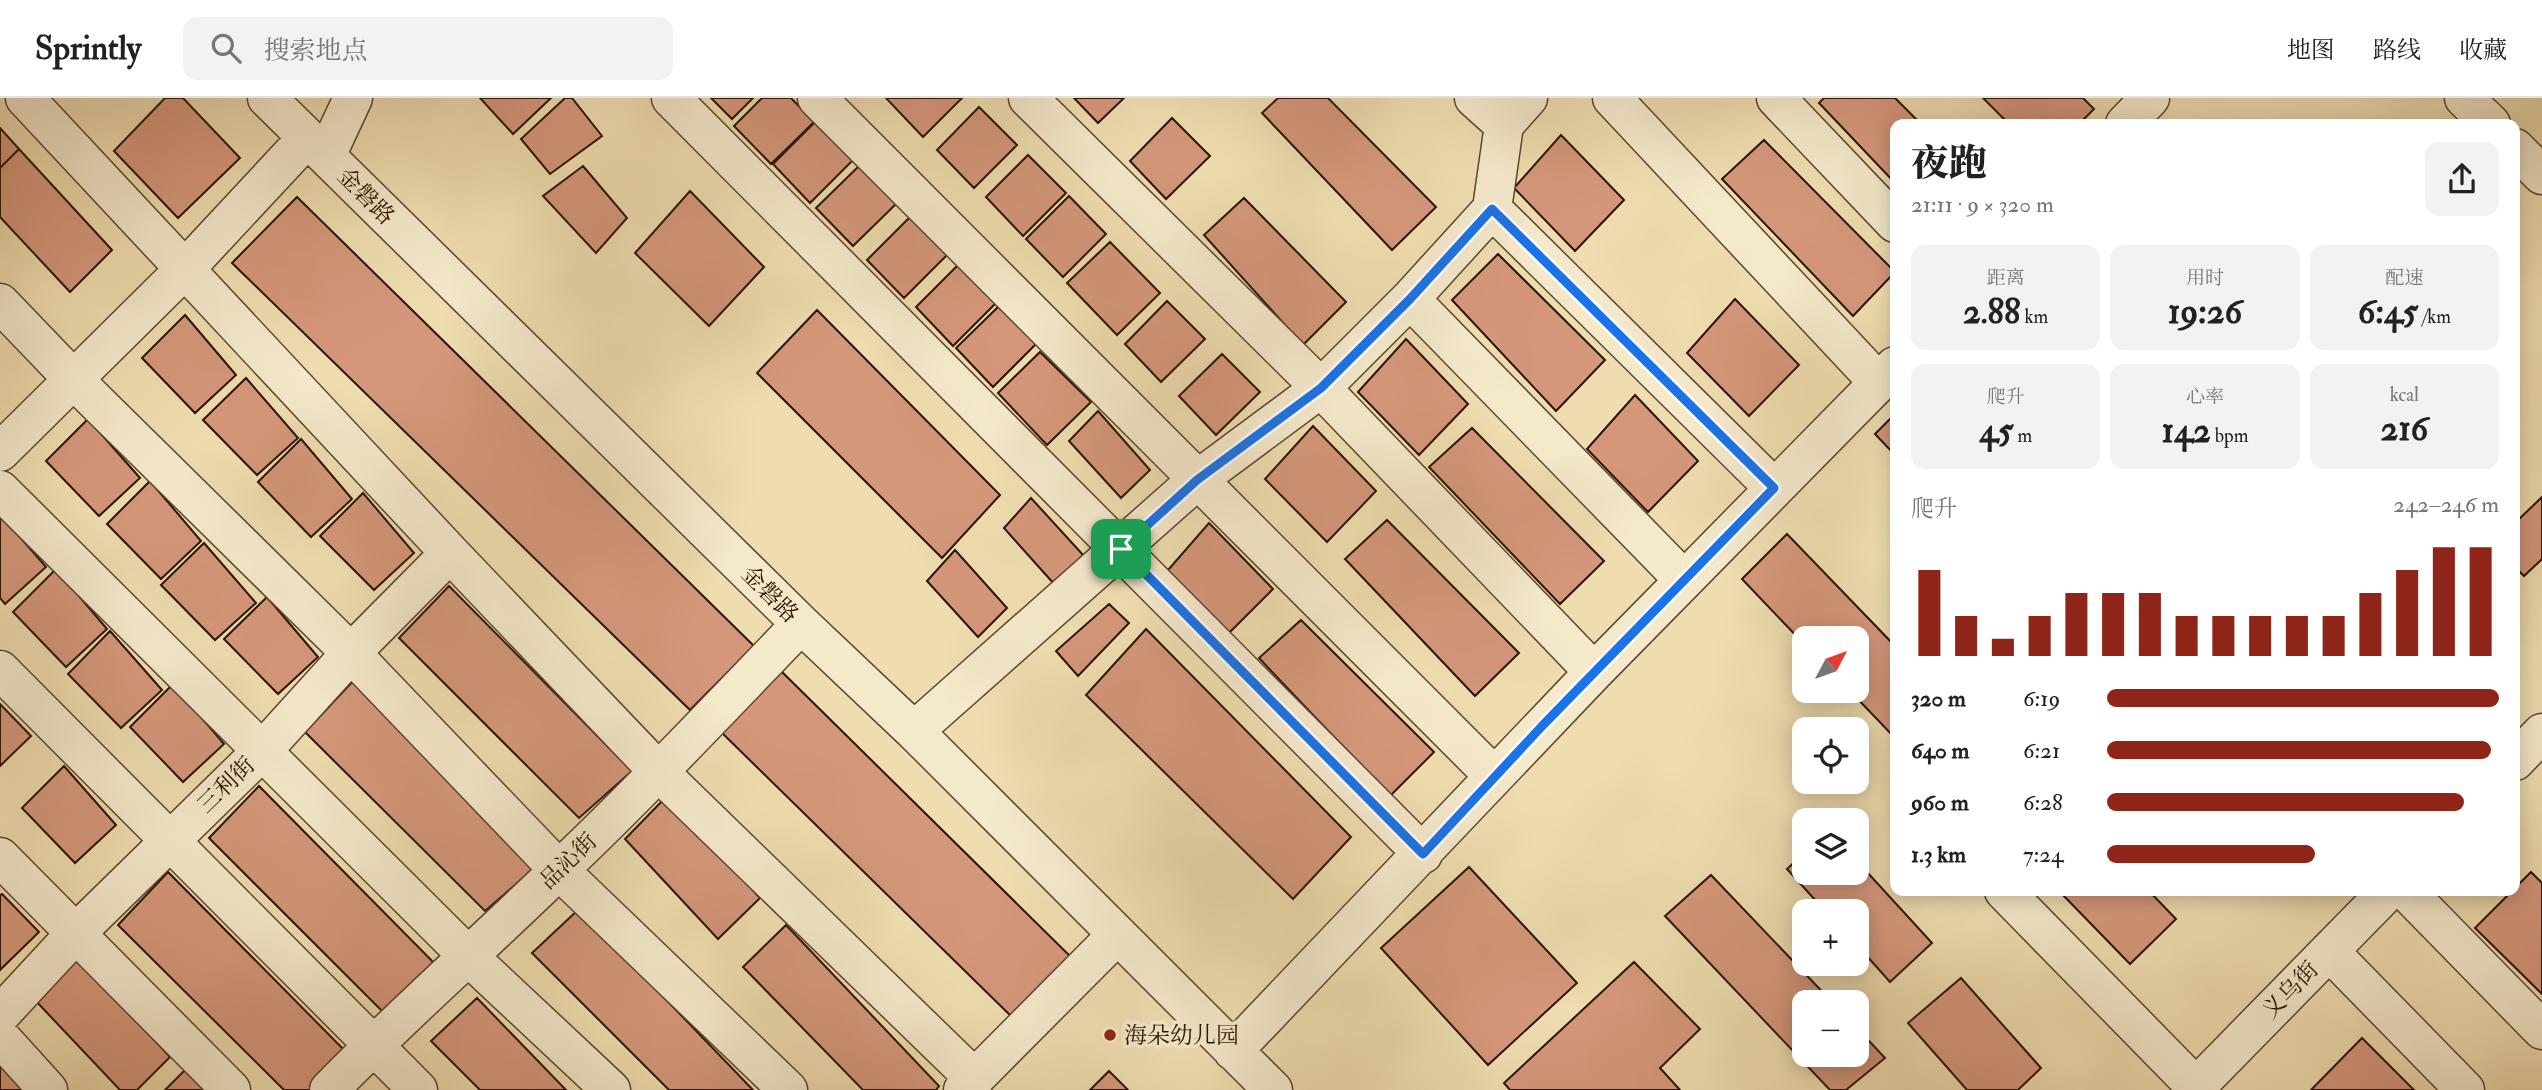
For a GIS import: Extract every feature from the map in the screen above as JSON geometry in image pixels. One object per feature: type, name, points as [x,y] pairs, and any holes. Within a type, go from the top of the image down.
[{"type":"street","points":[[25,98],[659,772],[969,1084],[1116,936]]},
{"type":"street","name":"金磐路","points":[[267,98],[801,624],[914,731],[1116,936],[1273,1090]]},
{"type":"street","points":[[0,452],[186,269],[316,147],[353,98]]},
{"type":"street","points":[[671,98],[1423,854]]},
{"type":"street","points":[[817,98],[1494,776]]},
{"type":"street","points":[[1028,98],[1321,388],[1594,672]]},
{"type":"street","points":[[914,731],[1197,480],[1321,388],[1410,299],[1492,209],[1516,112],[1474,98]]},
{"type":"street","points":[[1233,1051],[1594,672],[1887,374],[1612,98]]},
{"type":"street","points":[[1776,98],[1890,218]]},
{"type":"street","points":[[2464,98],[2486,119]]},
{"type":"street","points":[[2520,153],[2542,175]]},
{"type":"street","points":[[1492,209],[1774,488]]},
{"type":"street","points":[[1410,299],[1684,580]]},
{"type":"street","points":[[0,303],[73,379],[351,653],[559,870],[788,1090]]},
{"type":"street","points":[[0,490],[468,956],[611,1090]]},
{"type":"street","name":"三利街","points":[[0,1015],[76,933],[263,750],[351,653],[450,552]]},
{"type":"street","name":"品沁街","points":[[329,1090],[373,1044],[659,772],[801,624]]},
{"type":"street","points":[[0,670],[418,1090]]},
{"type":"street","points":[[2520,756],[2542,733]]},
{"type":"street","points":[[0,857],[232,1090]]},
{"type":"street","points":[[2009,896],[2194,1088]]},
{"type":"street","name":"义乌街","points":[[2194,1088],[2383,896]]},
{"type":"street","points":[[2411,896],[2542,1030]]},
{"type":"street","points":[[2329,951],[2465,1090]]},
{"type":"street","points":[[0,1037],[48,1090]]},
{"type":"building","points":[[165,98],[183,98],[240,158],[178,218],[114,151]]},
{"type":"building","points":[[480,98],[551,98],[513,134]]},
{"type":"building","points":[[565,98],[572,98],[602,136],[550,174],[521,139]]},
{"type":"building","points":[[711,98],[753,98],[732,119]]},
{"type":"building","points":[[762,98],[791,98],[814,122],[771,164],[734,126]]},
{"type":"building","points":[[886,98],[962,98],[923,137]]},
{"type":"building","points":[[1074,98],[1124,98],[1098,123]]},
{"type":"building","points":[[1278,98],[1328,98],[1436,207],[1392,250],[1262,113]]},
{"type":"building","points":[[1824,98],[1895,98],[1916,119],[1890,119],[1890,178],[1819,103]]},
{"type":"building","points":[[1983,98],[2083,98],[2094,109],[2084,119],[2004,119]]},
{"type":"building","points":[[979,107],[1017,145],[974,188],[937,150]]},
{"type":"building","points":[[1172,118],[1210,156],[1166,199],[1130,161]]},
{"type":"building","points":[[815,122],[853,160],[810,203],[773,164]]},
{"type":"building","points":[[0,128],[19,149],[0,168]]},
{"type":"building","points":[[1561,135],[1624,200],[1575,251],[1514,188]]},
{"type":"building","points":[[1764,140],[1890,267],[1890,277],[1853,316],[1722,179]]},
{"type":"building","points":[[19,149],[112,250],[70,292],[0,217],[0,168]]},
{"type":"building","points":[[1028,155],[1066,193],[1023,236],[986,197]]},
{"type":"building","points":[[583,166],[627,218],[596,253],[543,196]]},
{"type":"building","points":[[859,166],[896,204],[853,246],[816,208]]},
{"type":"building","points":[[690,191],[764,267],[709,326],[635,253]]},
{"type":"building","points":[[1069,196],[1106,234],[1063,277],[1026,239]]},
{"type":"building","points":[[297,197],[754,646],[690,710],[232,263]]},
{"type":"building","points":[[1244,198],[1346,302],[1303,345],[1204,235]]},
{"type":"building","points":[[910,217],[947,255],[904,298],[867,260]]},
{"type":"building","points":[[1110,242],[1160,293],[1117,335],[1067,283]]},
{"type":"building","points":[[1498,254],[1605,360],[1556,411],[1452,300]]},
{"type":"building","points":[[958,265],[996,303],[953,346],[916,307]]},
{"type":"building","points":[[1735,299],[1799,365],[1749,416],[1687,353]]},
{"type":"building","points":[[1167,301],[1205,339],[1161,382],[1125,344]]},
{"type":"building","points":[[999,306],[1036,344],[993,387],[956,348]]},
{"type":"building","points":[[817,310],[1000,495],[942,558],[757,373]]},
{"type":"building","points":[[185,315],[236,375],[195,413],[142,358]]},
{"type":"building","points":[[1406,339],[1468,404],[1419,455],[1358,392]]},
{"type":"building","points":[[1040,352],[1091,402],[1047,445],[998,393]]},
{"type":"building","points":[[1222,354],[1260,392],[1216,435],[1179,396]]},
{"type":"building","points":[[246,378],[298,438],[257,475],[203,420]]},
{"type":"building","points":[[1635,395],[1698,461],[1648,512],[1587,449]]},
{"type":"building","points":[[1098,411],[1150,470],[1121,498],[1069,441]]},
{"type":"building","points":[[88,419],[140,478],[99,516],[46,461]]},
{"type":"building","points":[[1890,419],[1890,450],[1875,434]]},
{"type":"building","points":[[1313,426],[1376,491],[1327,542],[1265,479]]},
{"type":"building","points":[[1472,428],[1604,561],[1560,604],[1429,467]]},
{"type":"building","points":[[301,439],[352,499],[311,537],[258,482]]},
{"type":"building","points":[[150,481],[201,541],[161,579],[107,524]]},
{"type":"building","points":[[363,493],[414,553],[374,590],[320,536]]},
{"type":"building","points":[[2542,497],[2542,559],[2524,576],[2520,572],[2520,518]]},
{"type":"building","points":[[1031,498],[1084,556],[1055,585],[1004,528]]},
{"type":"building","points":[[0,514],[46,567],[5,604],[0,598]]},
{"type":"building","points":[[1387,520],[1519,653],[1475,696],[1345,559]]},
{"type":"building","points":[[1209,523],[1273,589],[1223,639],[1162,577]]},
{"type":"building","points":[[1787,534],[1890,641],[1890,733],[1862,704],[1869,704],[1869,626],[1792,626],[1792,631],[1742,579]]},
{"type":"building","points":[[204,543],[256,603],[215,640],[161,585]]},
{"type":"building","points":[[955,550],[1007,608],[978,637],[927,581]]},
{"type":"building","points":[[56,569],[107,629],[66,667],[13,612]]},
{"type":"building","points":[[449,586],[632,771],[579,818],[399,638]]},
{"type":"building","points":[[267,597],[318,657],[278,694],[224,639]]},
{"type":"building","points":[[1109,604],[1129,623],[1078,676],[1056,651]]},
{"type":"building","points":[[1301,620],[1434,752],[1390,796],[1259,658]]},
{"type":"building","points":[[1146,629],[1351,837],[1293,899],[1086,695]]},
{"type":"building","points":[[110,631],[162,690],[121,728],[68,674]]},
{"type":"building","points":[[777,667],[1075,961],[1016,1021],[718,729]]},
{"type":"building","points":[[355,679],[538,865],[485,911],[305,732]]},
{"type":"building","points":[[173,684],[224,744],[183,782],[130,727]]},
{"type":"building","points":[[0,704],[31,736],[0,766]]},
{"type":"building","points":[[64,766],[116,825],[75,863],[22,808]]},
{"type":"building","points":[[259,786],[442,971],[389,1018],[209,838]]},
{"type":"building","points":[[667,796],[760,898],[718,939],[625,839]]},
{"type":"building","points":[[1469,867],[1577,983],[1488,1065],[1381,948]]},
{"type":"building","points":[[168,872],[351,1057],[314,1090],[284,1090],[118,925]]},
{"type":"building","points":[[2531,872],[2542,883],[2542,994],[2475,928],[2507,896],[2520,896],[2520,883]]},
{"type":"building","points":[[1869,874],[1932,943],[1890,982],[1869,958],[1869,899],[1814,899],[1802,885],[1869,885]]},
{"type":"building","points":[[1711,875],[1792,960],[1792,976],[1807,976],[1821,990],[1792,990],[1792,1050],[1665,916]]},
{"type":"building","points":[[2,894],[39,932],[0,970],[0,895]]},
{"type":"building","points":[[2064,896],[2154,896],[2176,919],[2130,964]]},
{"type":"building","points":[[579,909],[753,1090],[669,1090],[532,953]]},
{"type":"building","points":[[786,925],[939,1086],[936,1090],[863,1090],[743,967]]},
{"type":"building","points":[[77,956],[170,1057],[137,1090],[120,1090],[34,999]]},
{"type":"building","points":[[1634,962],[1700,1029],[1660,1068],[1680,1090],[1510,1090],[1504,1083]]},
{"type":"building","points":[[1961,978],[2041,1068],[2018,1090],[1967,1090],[1908,1023]]},
{"type":"building","points":[[477,998],[566,1090],[480,1090],[431,1041]]},
{"type":"building","points":[[2362,1038],[2414,1090],[2311,1090]]},
{"type":"building","points":[[1869,1041],[1885,1058],[1846,1090],[1830,1090],[1808,1067],[1869,1067]]},
{"type":"building","points":[[0,1063],[29,1090],[0,1090]]},
{"type":"building","points":[[188,1067],[209,1090],[165,1090]]},
{"type":"building","points":[[1109,1071],[1128,1090],[1090,1090]]},
{"type":"place","name":"海朵幼儿园","points":[[1110,1035]]},
{"type":"route","points":[[1492,209],[1774,488],[1494,776],[1423,854],[1121,549],[1197,480],[1321,388],[1410,299],[1492,209]]}]
